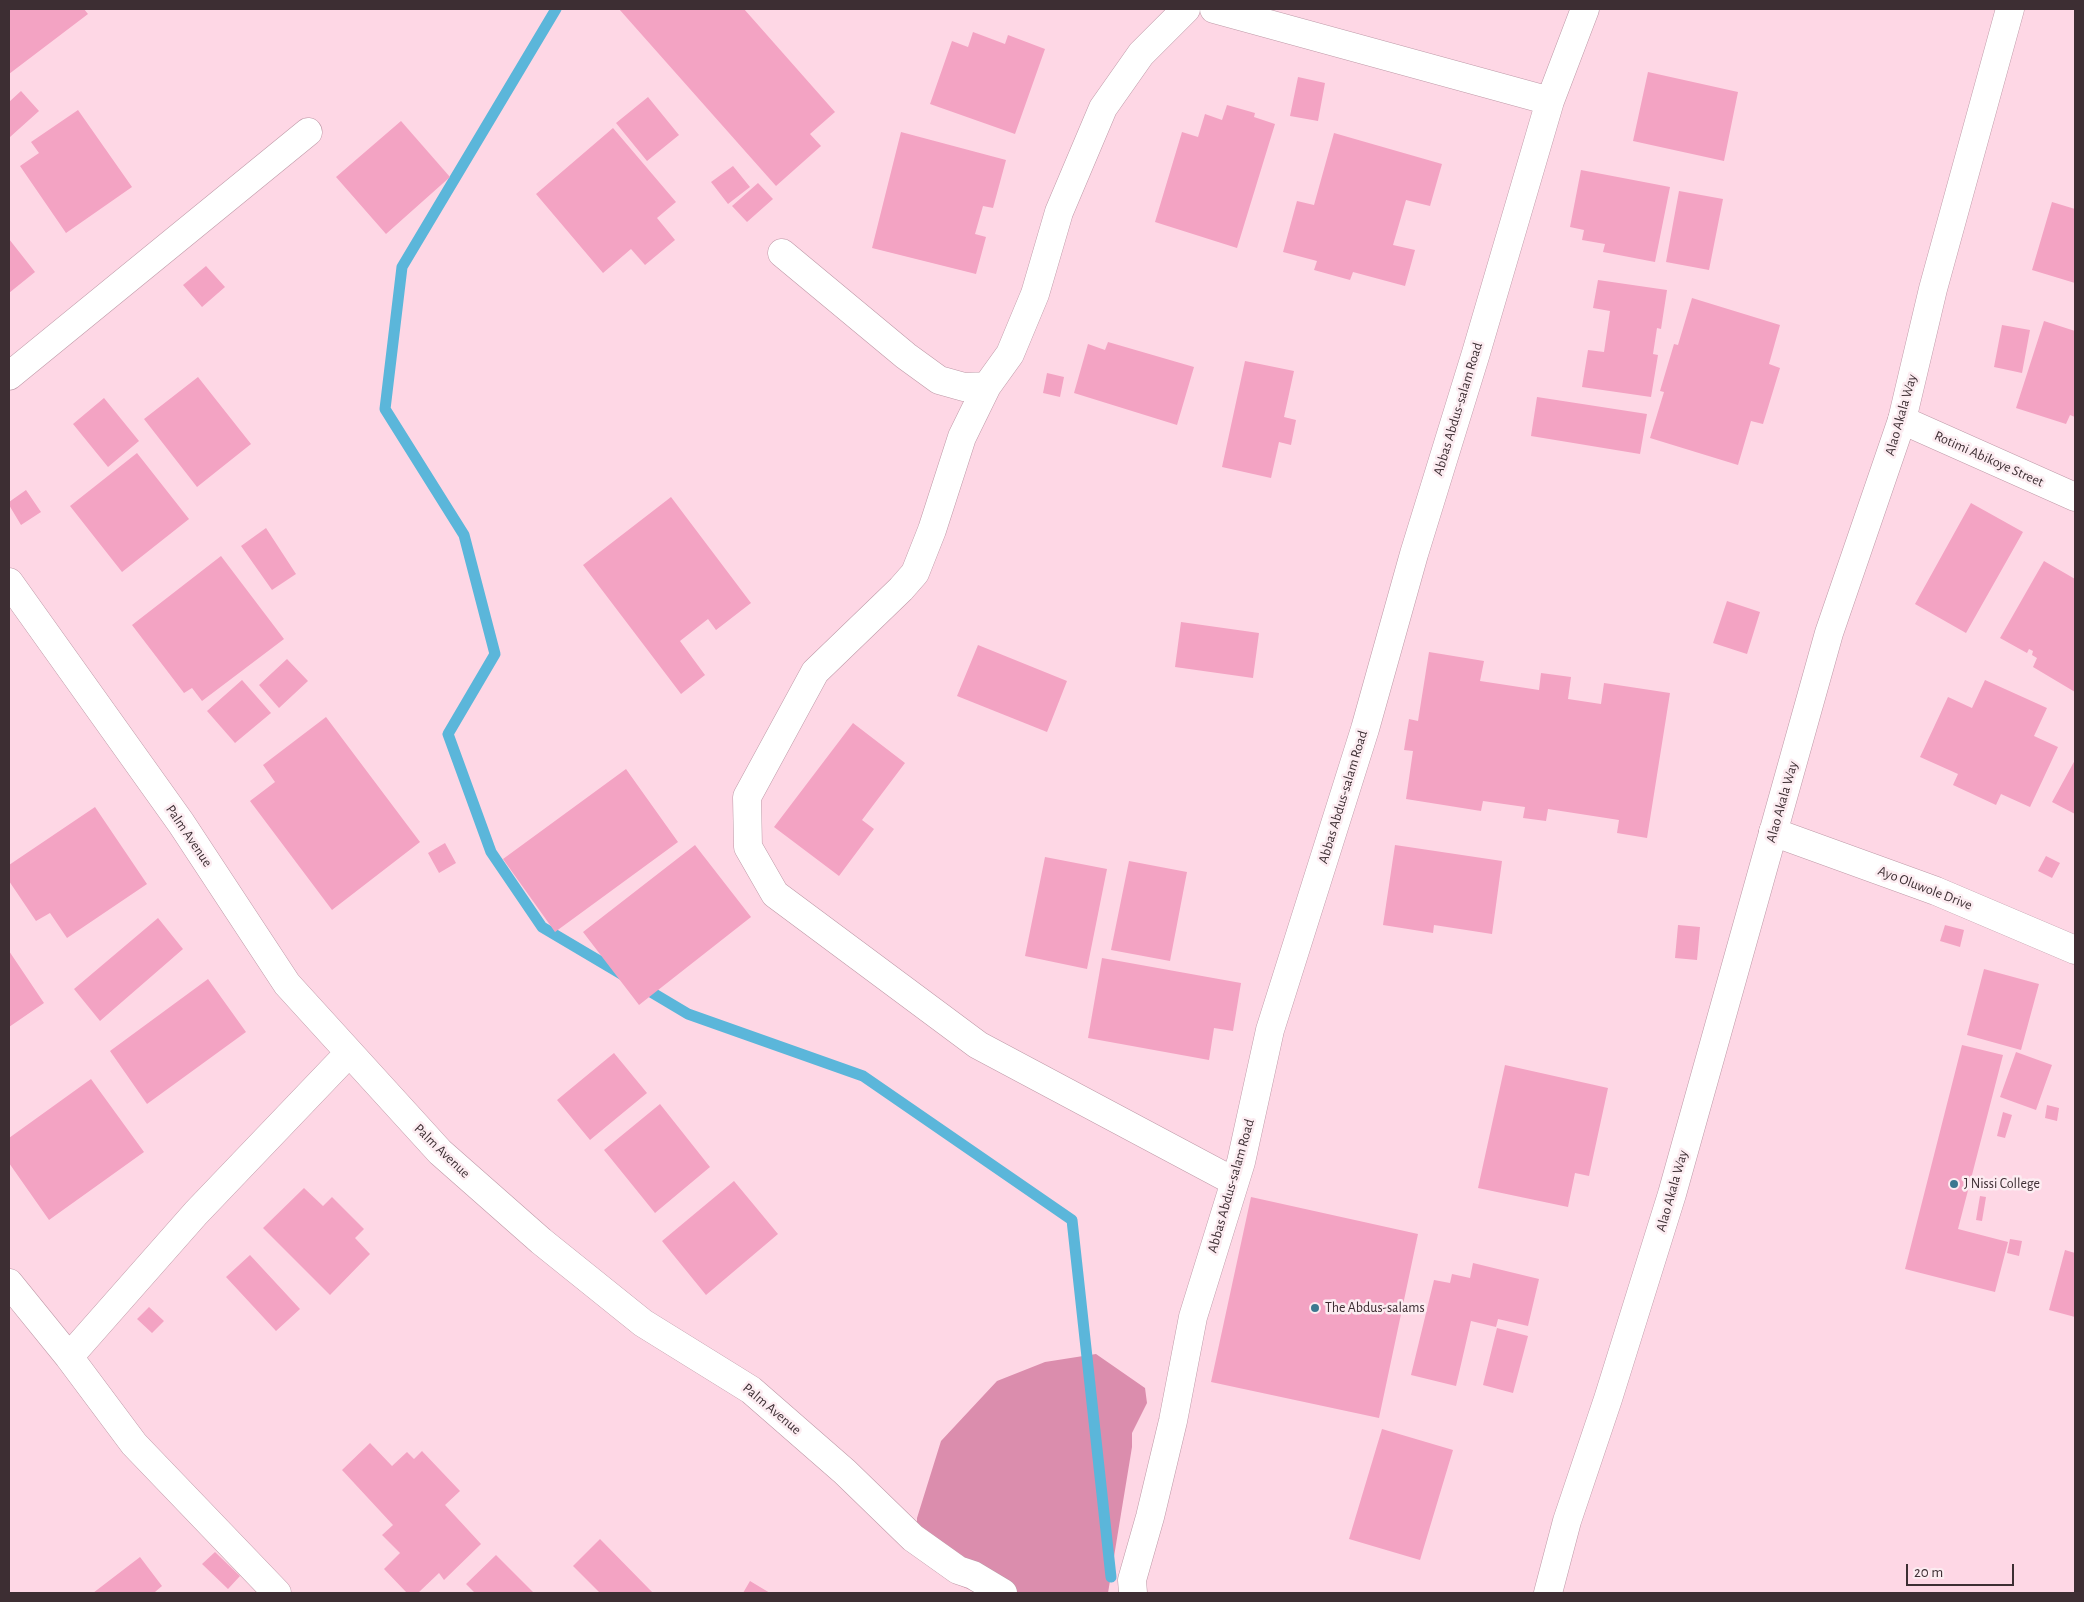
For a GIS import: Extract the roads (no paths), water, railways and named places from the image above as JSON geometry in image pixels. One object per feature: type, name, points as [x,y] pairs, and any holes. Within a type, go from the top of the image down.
[{"type":"street","points":[[1186,9],[1141,54],[1102,108],[1059,212],[1035,294],[1010,354],[987,386],[962,437],[916,573],[815,672],[747,797],[748,847],[775,894],[978,1045],[1235,1182]]},
{"type":"street","points":[[1214,9],[1550,102]]},
{"type":"street","name":"Abbas Abdus-salam Road","points":[[1134,1593],[1132,1580],[1150,1518],[1169,1440],[1193,1317],[1241,1162],[1270,1030],[1365,729],[1414,554],[1550,102],[1585,9]]},
{"type":"street","name":"Alao Akala Way","points":[[1548,1593],[1567,1521],[1608,1399],[1672,1194],[1829,633],[1902,420],[1933,289],[2010,9]]},
{"type":"street","points":[[9,376],[308,132]]},
{"type":"street","points":[[782,253],[906,356],[939,380],[964,387],[987,386]]},
{"type":"street","name":"Rotimi Abikoye Street","points":[[1902,420],[2075,497]]},
{"type":"street","name":"Palm Avenue","points":[[9,582],[181,823],[287,984],[440,1152],[540,1242],[644,1323],[751,1390],[845,1472],[913,1538],[958,1570],[1003,1593]]},
{"type":"street","name":"Ayo Oluwole Drive","points":[[1773,832],[1936,891],[2075,950]]},
{"type":"street","points":[[69,1357],[196,1213],[349,1053]]},
{"type":"street","points":[[9,1283],[69,1357],[134,1444],[277,1593]]},
{"type":"waterway","points":[[556,9],[402,267],[385,409],[464,535],[495,654],[448,734],[491,852],[542,927],[623,975]]},
{"type":"waterway","points":[[641,986],[688,1014],[863,1076],[1072,1220],[1111,1577]]},
{"type":"place","name":"J Nissi College","points":[[1954,1184]]},
{"type":"place","name":"The Abdus-salams","points":[[1315,1308]]}]
